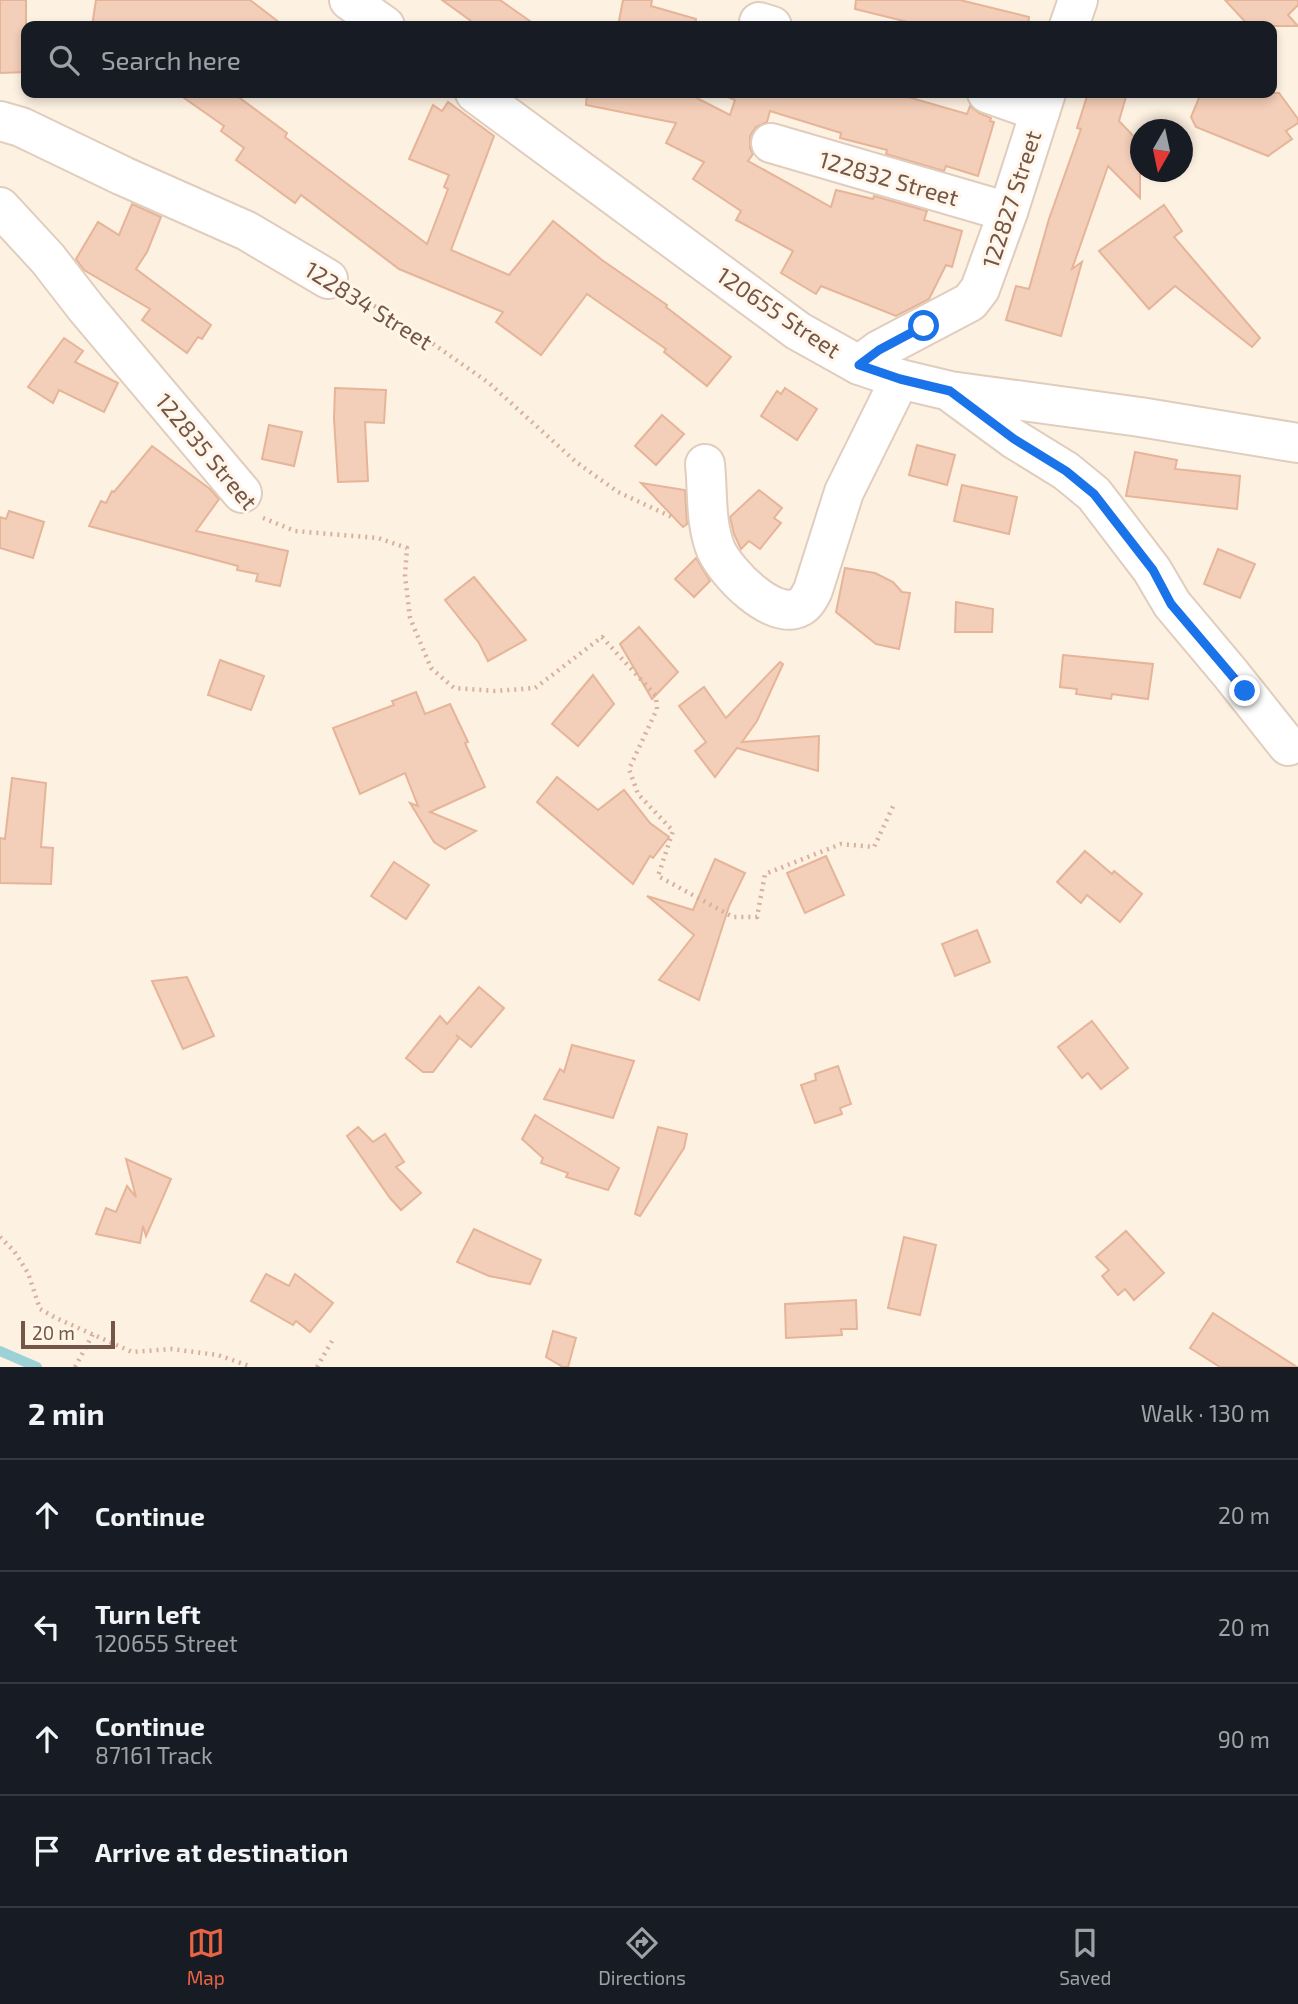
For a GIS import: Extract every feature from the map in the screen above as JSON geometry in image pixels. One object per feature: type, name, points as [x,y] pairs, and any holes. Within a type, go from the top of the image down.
[{"type":"street","points":[[349,0],[378,21]]},
{"type":"street","points":[[1071,21],[1078,0]]},
{"type":"street","name":"120655 Street","points":[[482,98],[798,331],[859,365],[900,379],[950,391],[1140,417],[1298,443]]},
{"type":"street","points":[[1018,98],[1043,102]]},
{"type":"street","name":"122827 Street","points":[[859,365],[879,350],[970,302],[980,289],[1043,102]]},
{"type":"street","name":"122834 Street","points":[[0,121],[20,127],[247,231],[328,279]]},
{"type":"street","name":"122832 Street","points":[[771,143],[1008,212]]},
{"type":"street","name":"122835 Street","points":[[0,207],[48,259],[242,493]]},
{"type":"street","points":[[705,464],[711,532],[717,552],[747,590],[774,607],[793,609],[803,605],[813,590],[844,492],[900,379]]},
{"type":"street","points":[[950,391],[1014,439],[1066,471],[1094,494],[1153,570],[1171,604],[1288,746]]},
{"type":"path","name":"122834 Street","points":[[328,279],[408,327],[489,383],[576,461],[618,492],[665,515],[711,532]]},
{"type":"path","name":"122835 Street","points":[[242,493],[263,518],[295,531],[378,538],[407,548],[405,576],[410,618],[431,668],[454,688],[495,691],[536,688],[602,637],[656,696],[657,709],[629,769],[638,794],[673,831],[658,876],[733,917],[757,918],[765,874],[841,844],[874,846],[895,802]]},
{"type":"path","points":[[0,1237],[14,1251],[28,1273],[40,1309],[56,1318],[132,1352],[171,1349],[218,1354],[252,1367]]},
{"type":"path","points":[[75,1367],[93,1334]]},
{"type":"path","points":[[317,1367],[332,1341]]},
{"type":"building","points":[[0,0],[26,0],[26,21],[21,21],[21,72],[0,73]]},
{"type":"building","points":[[96,0],[250,0],[277,21],[93,21]]},
{"type":"building","points":[[442,0],[500,0],[530,21],[471,21]]},
{"type":"building","points":[[623,0],[652,0],[651,6],[696,19],[696,21],[619,21]]},
{"type":"building","points":[[856,0],[960,0],[1029,17],[1029,21],[904,21],[855,9]]},
{"type":"building","points":[[1225,0],[1298,0],[1298,5],[1288,15],[1298,26],[1277,26],[1277,21],[1244,21]]},
{"type":"building","points":[[1279,93],[1298,119],[1298,123],[1286,131],[1292,139],[1268,156],[1196,127],[1192,119],[1199,98],[1277,98]]},
{"type":"building","points":[[184,98],[240,98],[287,133],[285,137],[427,244],[448,189],[444,187],[449,175],[409,159],[433,105],[442,111],[448,102],[494,136],[451,250],[509,275],[553,221],[602,260],[667,305],[666,307],[731,357],[707,386],[664,352],[666,349],[587,294],[541,355],[496,322],[503,312],[399,269],[301,195],[295,203],[236,160],[244,148],[221,131],[224,126]]},
{"type":"building","points":[[587,98],[697,98],[730,115],[735,100],[730,98],[911,98],[967,114],[970,106],[994,122],[978,176],[946,166],[944,171],[886,154],[887,150],[840,138],[841,133],[770,111],[767,122],[756,127],[750,136],[753,154],[748,161],[831,207],[836,190],[873,199],[874,196],[927,211],[924,220],[962,231],[952,267],[946,265],[929,299],[896,316],[821,286],[816,294],[781,273],[793,251],[736,220],[741,211],[693,179],[704,162],[666,143],[676,123],[586,105]]},
{"type":"building","points":[[1086,98],[1126,98],[1119,121],[1130,133],[1130,182],[1140,182],[1140,198],[1108,166],[1072,269],[1082,262],[1061,336],[1006,320],[1016,286],[1029,289],[1049,219],[1081,129],[1077,128]]},
{"type":"building","points":[[132,204],[161,217],[147,252],[136,269],[211,325],[202,339],[198,337],[187,353],[142,320],[150,309],[84,270],[76,259],[98,222],[119,235]]},
{"type":"building","points":[[1164,205],[1182,231],[1174,237],[1260,338],[1252,347],[1175,286],[1149,309],[1099,251]]},
{"type":"building","points":[[64,338],[83,351],[75,362],[118,383],[104,412],[59,390],[53,403],[28,387]]},
{"type":"building","points":[[335,388],[386,390],[384,423],[365,422],[368,481],[338,482]]},
{"type":"building","points":[[785,388],[817,409],[797,440],[761,416],[777,391],[781,394]]},
{"type":"building","points":[[662,415],[684,434],[656,465],[635,446]]},
{"type":"building","points":[[269,425],[302,432],[294,466],[262,459]]},
{"type":"building","points":[[917,445],[955,455],[947,485],[909,475]]},
{"type":"building","points":[[152,446],[210,489],[219,499],[196,531],[288,551],[280,586],[256,581],[258,574],[237,570],[238,566],[89,526],[101,501],[106,503],[112,491],[114,492]]},
{"type":"building","points":[[1135,452],[1177,460],[1175,469],[1240,476],[1237,509],[1126,496]]},
{"type":"building","points":[[641,483],[685,490],[687,524],[683,527]]},
{"type":"building","points":[[962,485],[1017,497],[1009,534],[954,521]]},
{"type":"building","points":[[759,490],[782,508],[774,518],[781,523],[760,549],[749,541],[741,549],[730,517]]},
{"type":"building","points":[[9,511],[44,522],[33,558],[0,548],[0,517],[6,519]]},
{"type":"building","points":[[1218,549],[1255,564],[1240,598],[1204,584]]},
{"type":"building","points":[[696,558],[710,581],[694,597],[675,579]]},
{"type":"building","points":[[845,568],[875,573],[893,582],[902,592],[910,593],[899,649],[876,644],[836,612]]},
{"type":"building","points":[[474,577],[526,640],[488,661],[479,643],[445,600]]},
{"type":"building","points":[[956,602],[993,609],[992,632],[955,632]]},
{"type":"building","points":[[639,627],[678,672],[652,699],[620,644]]},
{"type":"building","points":[[1063,655],[1153,664],[1148,699],[1112,694],[1111,699],[1076,694],[1077,689],[1060,687]]},
{"type":"building","points":[[220,660],[264,676],[251,710],[208,695]]},
{"type":"building","points":[[780,662],[783,664],[757,721],[742,742],[819,736],[818,771],[737,748],[715,777],[695,751],[706,742],[679,706],[704,687],[726,718]]},
{"type":"building","points":[[593,675],[614,704],[578,746],[552,724]]},
{"type":"building","points":[[416,692],[425,714],[450,704],[485,787],[430,812],[476,831],[445,849],[434,842],[410,803],[418,806],[405,773],[360,794],[333,728],[394,705],[392,701]]},
{"type":"building","points":[[557,777],[598,810],[624,790],[650,823],[669,837],[653,858],[650,856],[633,884],[537,802]]},
{"type":"building","points":[[12,778],[46,783],[41,847],[53,848],[51,884],[0,883],[0,838],[5,839]]},
{"type":"building","points":[[1085,851],[1112,874],[1114,871],[1142,894],[1120,922],[1087,895],[1081,903],[1057,882]]},
{"type":"building","points":[[826,856],[844,895],[805,913],[787,873]]},
{"type":"building","points":[[715,859],[745,873],[729,906],[699,1000],[659,980],[694,935],[647,896],[693,910]]},
{"type":"building","points":[[394,862],[429,885],[406,919],[371,896]]},
{"type":"building","points":[[977,930],[990,962],[955,976],[942,944]]},
{"type":"building","points":[[187,977],[214,1036],[183,1049],[152,981]]},
{"type":"building","points":[[479,987],[504,1008],[471,1047],[456,1035],[459,1038],[433,1072],[423,1072],[406,1058],[440,1016],[447,1024]]},
{"type":"building","points":[[1092,1021],[1128,1068],[1101,1089],[1088,1073],[1082,1078],[1058,1047]]},
{"type":"building","points":[[572,1045],[634,1061],[613,1118],[544,1099],[560,1069],[564,1072]]},
{"type":"building","points":[[838,1066],[851,1104],[840,1108],[842,1114],[815,1123],[801,1085],[816,1080],[815,1074]]},
{"type":"building","points":[[535,1115],[619,1168],[608,1190],[566,1177],[568,1173],[541,1163],[543,1158],[522,1139]]},
{"type":"building","points":[[358,1127],[373,1142],[385,1134],[404,1162],[396,1167],[421,1193],[401,1210],[347,1136]]},
{"type":"building","points":[[658,1127],[687,1134],[684,1148],[640,1216],[635,1214]]},
{"type":"building","points":[[126,1159],[171,1179],[146,1236],[143,1226],[140,1243],[96,1234],[106,1208],[116,1212],[127,1186],[136,1197]]},
{"type":"building","points":[[474,1229],[541,1260],[530,1284],[489,1276],[457,1262]]},
{"type":"building","points":[[1126,1231],[1164,1273],[1134,1300],[1125,1289],[1118,1295],[1102,1276],[1109,1270],[1096,1257]]},
{"type":"building","points":[[904,1237],[936,1245],[920,1315],[888,1308]]},
{"type":"building","points":[[266,1274],[289,1286],[295,1274],[333,1303],[310,1332],[296,1321],[293,1325],[251,1301]]},
{"type":"building","points":[[856,1300],[857,1329],[841,1329],[842,1335],[786,1338],[785,1304]]},
{"type":"building","points":[[1213,1313],[1297,1367],[1220,1367],[1190,1348]]},
{"type":"building","points":[[553,1331],[576,1338],[568,1367],[546,1357]]},
{"type":"waterway","points":[[0,1351],[37,1367]]},
{"type":"route","points":[[924,326],[879,350],[859,365],[900,379],[950,391],[1014,439],[1066,471],[1094,494],[1153,570],[1171,604],[1245,691]]}]
